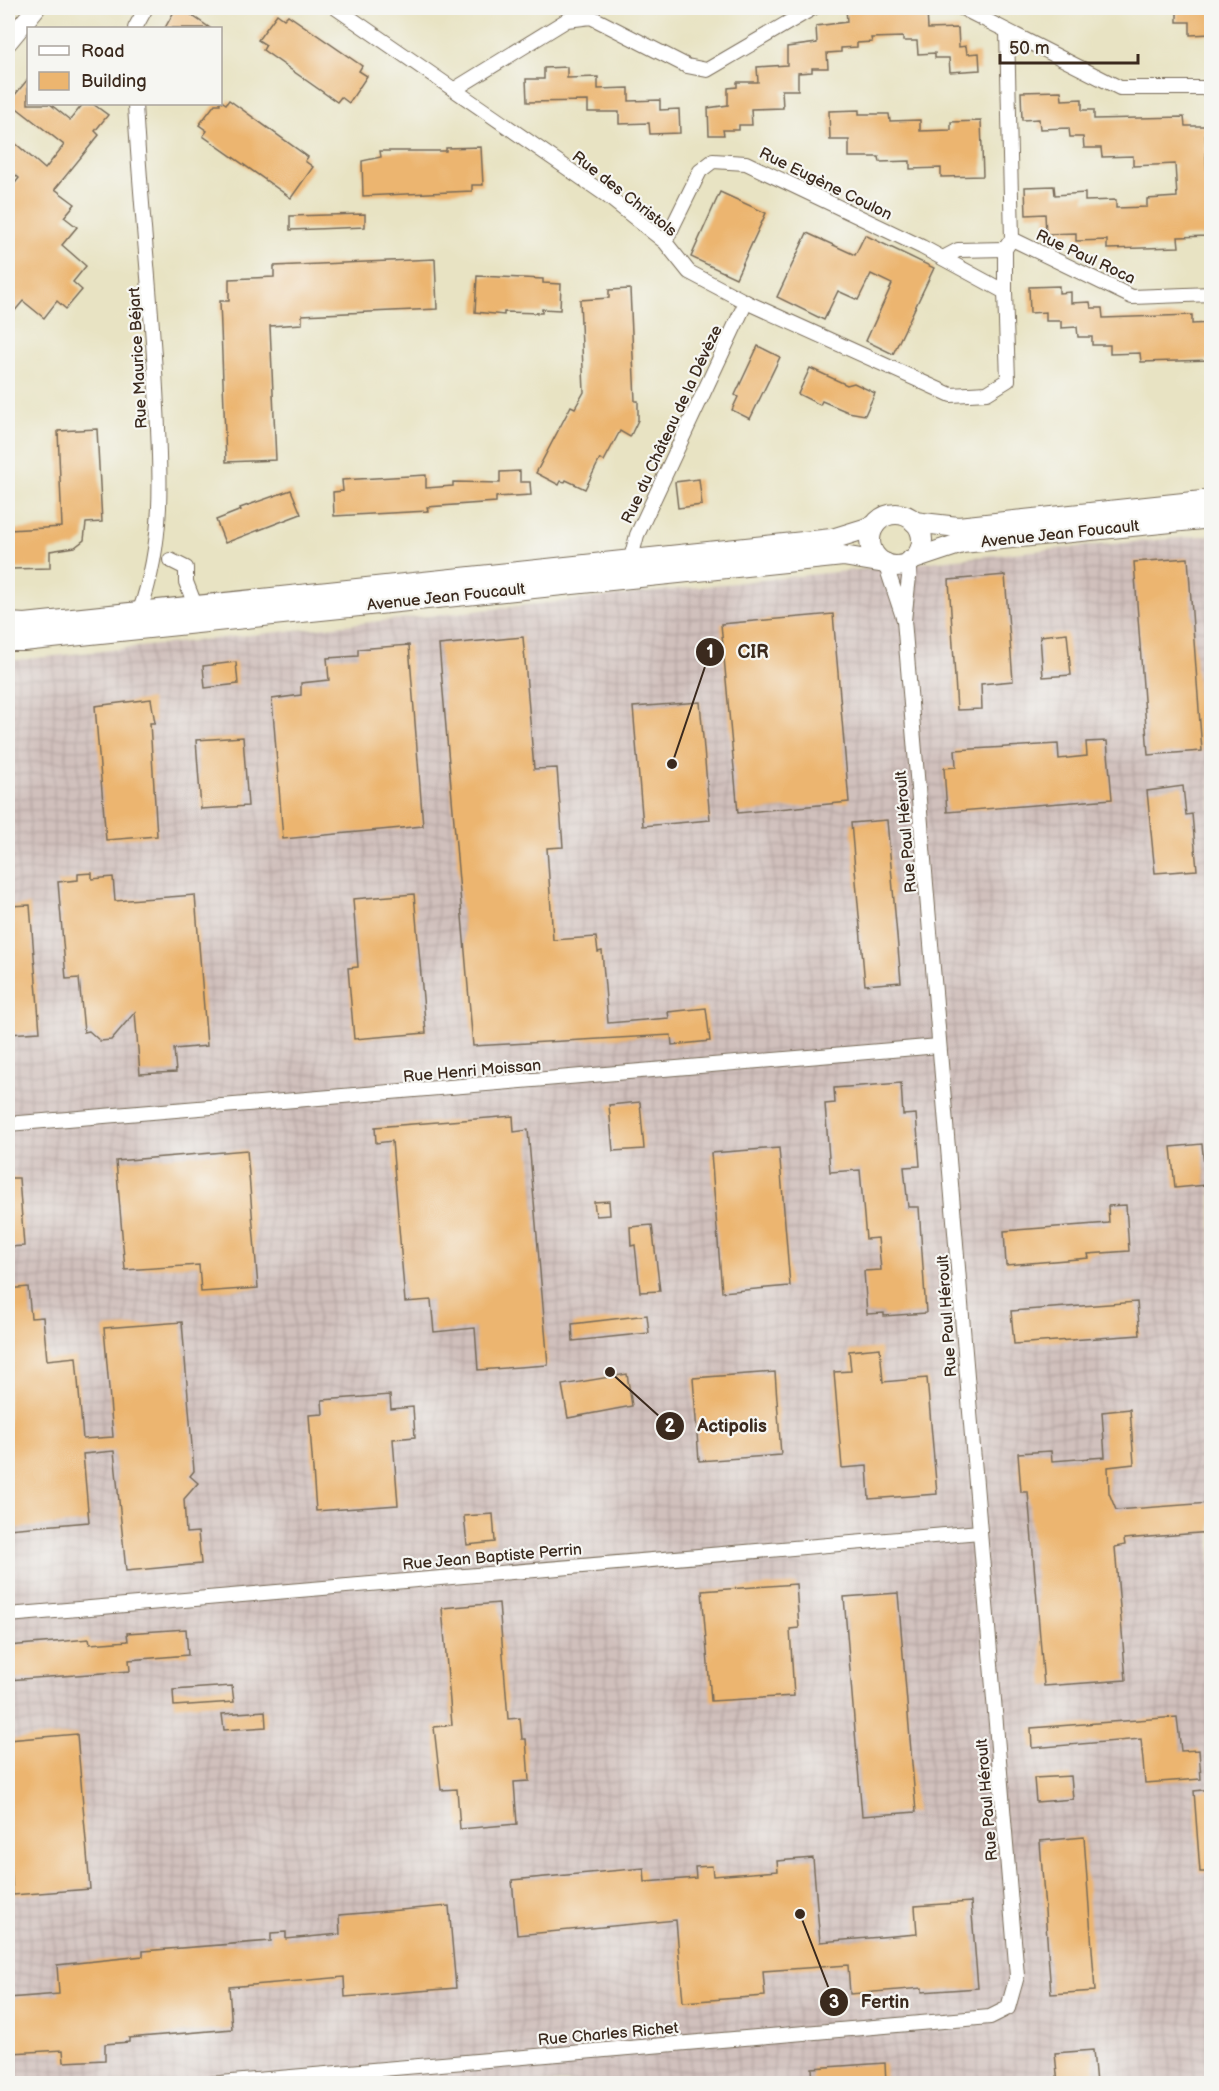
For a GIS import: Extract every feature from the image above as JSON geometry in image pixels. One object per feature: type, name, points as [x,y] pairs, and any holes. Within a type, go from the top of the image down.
[{"type":"main road","name":"Avenue Jean Foucault","points":[[914,522],[958,527],[1212,500]]},
{"type":"main road","points":[[893,514],[904,516],[914,522],[919,528],[921,542],[912,560],[898,566],[885,563],[871,547],[871,533],[874,526],[882,518],[893,514]]},
{"type":"main road","name":"Avenue Jean Foucault","points":[[912,560],[962,543],[1212,518]]},
{"type":"main road","name":"Avenue Jean Foucault","points":[[8,623],[25,624],[140,610],[630,562],[832,539],[874,526]]},
{"type":"main road","name":"Avenue Jean Foucault","points":[[8,641],[843,556],[885,563]]},
{"type":"street","points":[[8,42],[36,8]]},
{"type":"street","points":[[136,27],[146,8]]},
{"type":"street","name":"Rue des Christols","points":[[336,8],[606,195],[665,242],[689,272],[746,302],[951,395],[987,393],[1008,380],[1005,292]]},
{"type":"street","points":[[455,89],[567,20],[579,17],[591,17],[687,66],[707,70],[813,8]]},
{"type":"street","points":[[962,8],[1120,88],[1148,90],[1212,88]]},
{"type":"street","name":"Rue Paul Roca","points":[[1007,30],[1009,244],[1131,297],[1212,294]]},
{"type":"street","name":"Rue Maurice Béjart","points":[[135,105],[141,219],[147,244],[152,307],[161,506],[154,563],[140,610]]},
{"type":"street","name":"Rue Eugène Coulon","points":[[665,242],[700,171],[713,161],[726,160],[746,163],[943,258],[1005,292]]},
{"type":"street","points":[[943,258],[958,250],[1009,244],[1005,292]]},
{"type":"street","name":"Rue du Château de la Dévèze","points":[[630,562],[637,535],[746,302]]},
{"type":"street","points":[[170,560],[186,568],[186,582],[195,605]]},
{"type":"street","name":"Rue Paul Héroult","points":[[912,560],[904,620],[1017,1976],[1008,2008]]},
{"type":"street","name":"Rue Paul Héroult","points":[[885,563],[904,620]]},
{"type":"street","name":"Rue Henri Moissan","points":[[8,1124],[939,1046]]},
{"type":"street","name":"Rue Jean Baptiste Perrin","points":[[8,1615],[980,1532]]},
{"type":"street","name":"Rue Charles Richet","points":[[209,2084],[372,2077],[990,2017],[1008,2008]]},
{"type":"shaded area","points":[[1211,535],[1211,2083],[8,2083],[8,661],[1022,552]]},
{"type":"building","points":[[176,8],[181,8],[209,27],[166,27]]},
{"type":"building","points":[[846,8],[927,10],[928,29],[958,28],[959,47],[966,46],[967,54],[979,53],[980,70],[950,72],[949,58],[935,58],[935,53],[918,54],[917,41],[903,41],[903,37],[871,38],[872,42],[857,43],[857,47],[841,48],[841,52],[827,53],[828,68],[812,68],[812,72],[798,73],[798,90],[782,90],[783,108],[751,109],[752,125],[739,125],[739,130],[723,130],[724,135],[709,135],[708,108],[728,105],[728,88],[737,87],[737,82],[758,82],[757,67],[787,65],[787,47],[817,43],[816,26],[847,22]]},
{"type":"building","points":[[1177,8],[1212,8],[1212,34],[1190,35],[1190,22],[1177,22]]},
{"type":"building","points":[[277,14],[284,19],[288,15],[362,66],[359,71],[367,76],[349,103],[341,97],[337,102],[263,50],[266,45],[258,40]]},
{"type":"building","points":[[567,67],[567,78],[598,77],[598,89],[629,88],[629,101],[660,100],[660,110],[679,109],[680,133],[650,134],[649,123],[619,124],[619,112],[588,112],[588,101],[527,102],[526,79],[544,79],[544,68]]},
{"type":"building","points":[[27,80],[27,105],[51,105],[70,120],[82,105],[94,105],[108,115],[95,131],[99,135],[55,189],[75,204],[64,217],[77,227],[62,245],[86,266],[73,282],[82,290],[66,309],[57,301],[44,318],[23,301],[8,319],[8,192],[19,178],[8,168],[8,137],[45,169],[64,145],[9,102]]},
{"type":"building","points":[[1061,91],[1062,100],[1082,99],[1082,110],[1094,110],[1094,119],[1184,117],[1185,126],[1205,126],[1209,236],[1178,237],[1179,247],[1107,249],[1107,240],[1076,241],[1076,233],[1046,234],[1045,214],[1026,215],[1025,187],[1054,186],[1055,195],[1085,193],[1085,201],[1116,200],[1116,208],[1147,207],[1147,199],[1177,197],[1175,164],[1133,166],[1133,156],[1102,157],[1101,148],[1084,148],[1083,137],[1070,137],[1069,128],[1040,129],[1039,119],[1022,120],[1021,92]]},
{"type":"building","points":[[229,100],[308,157],[305,161],[313,167],[291,198],[203,136],[207,131],[199,125],[214,105],[222,105],[222,101],[226,104]]},
{"type":"building","points":[[859,110],[859,114],[889,114],[890,121],[920,120],[920,131],[951,130],[951,122],[981,121],[983,176],[941,177],[941,168],[910,169],[910,161],[880,162],[879,157],[849,157],[849,140],[830,140],[829,111]]},
{"type":"building","points":[[481,147],[483,185],[472,185],[472,191],[363,196],[362,161],[381,157],[380,151],[446,151],[446,148]]},
{"type":"building","points":[[720,192],[766,213],[736,278],[691,257]]},
{"type":"building","points":[[365,214],[365,227],[290,230],[290,216]]},
{"type":"building","points":[[807,233],[855,255],[865,235],[934,268],[893,354],[866,341],[892,284],[871,274],[858,300],[838,291],[824,320],[777,297]]},
{"type":"building","points":[[435,259],[437,309],[302,315],[302,324],[270,326],[276,460],[226,462],[220,301],[229,301],[229,279],[274,277],[274,266]]},
{"type":"building","points":[[477,276],[543,279],[543,283],[561,284],[560,310],[542,309],[542,313],[504,312],[504,315],[475,312]]},
{"type":"building","points":[[1059,286],[1059,293],[1071,292],[1071,303],[1090,302],[1091,308],[1102,308],[1103,318],[1192,315],[1192,324],[1212,323],[1212,360],[1141,362],[1140,353],[1110,354],[1110,345],[1092,345],[1092,337],[1078,337],[1077,327],[1061,328],[1061,321],[1046,321],[1046,312],[1030,313],[1029,287]]},
{"type":"building","points":[[630,289],[635,401],[638,401],[638,420],[630,437],[620,431],[604,461],[600,459],[585,489],[566,480],[561,481],[559,485],[536,473],[571,406],[575,408],[584,392],[580,300],[609,298],[609,290]]},
{"type":"building","points":[[758,346],[780,357],[750,419],[732,410],[738,397],[735,395]]},
{"type":"building","points":[[810,368],[847,385],[854,383],[875,393],[865,415],[848,412],[822,401],[820,405],[798,394]]},
{"type":"building","points":[[97,429],[102,522],[86,523],[84,540],[75,547],[50,551],[50,568],[11,569],[9,530],[62,527],[58,431]]},
{"type":"building","points":[[520,471],[520,482],[530,482],[531,495],[496,497],[496,502],[427,507],[428,511],[334,516],[333,492],[343,491],[342,480],[426,475],[426,488],[453,486],[453,482],[500,483],[500,472]]},
{"type":"building","points":[[699,479],[702,505],[678,508],[675,482]]},
{"type":"building","points":[[291,490],[301,514],[225,543],[216,520],[241,510],[240,508]]},
{"type":"building","points":[[1188,558],[1202,751],[1148,755],[1134,562]]},
{"type":"building","points":[[1005,575],[1013,681],[981,684],[982,709],[957,710],[949,580]]},
{"type":"building","points":[[833,614],[849,802],[738,813],[721,624]]},
{"type":"building","points":[[1067,633],[1071,675],[1043,677],[1040,636]]},
{"type":"building","points":[[523,637],[534,769],[557,768],[563,847],[547,848],[553,940],[596,937],[598,952],[602,951],[608,1023],[669,1018],[668,1012],[706,1008],[710,1041],[672,1045],[671,1035],[473,1046],[439,645]]},
{"type":"building","points":[[409,645],[423,826],[283,839],[272,699],[301,695],[301,683],[329,680],[327,658],[358,656],[358,649]]},
{"type":"building","points":[[236,662],[238,684],[205,688],[203,666]]},
{"type":"building","points":[[151,699],[155,723],[150,723],[157,836],[106,840],[95,706]]},
{"type":"building","points":[[700,702],[710,820],[643,826],[633,707]]},
{"type":"building","points":[[243,737],[248,806],[201,809],[196,740]]},
{"type":"building","points":[[1107,741],[1112,799],[947,812],[944,768],[956,767],[955,750],[1058,744],[1059,759],[1087,756],[1086,742]]},
{"type":"building","points":[[1183,786],[1186,815],[1192,814],[1197,870],[1155,873],[1147,791]]},
{"type":"building","points":[[887,820],[901,982],[865,985],[851,823]]},
{"type":"building","points":[[92,873],[92,879],[113,877],[115,901],[195,895],[207,1046],[174,1049],[176,1072],[140,1074],[135,1012],[111,1040],[100,1041],[89,1031],[84,1032],[79,978],[66,979],[58,882],[78,880],[78,874]]},
{"type":"building","points":[[414,894],[426,1033],[354,1039],[348,968],[358,967],[353,899]]},
{"type":"building","points":[[30,905],[40,1032],[8,1034],[8,906]]},
{"type":"building","points":[[901,1083],[903,1115],[916,1114],[920,1166],[904,1167],[908,1207],[919,1207],[926,1313],[884,1316],[884,1313],[867,1314],[864,1271],[881,1270],[878,1238],[866,1239],[860,1170],[830,1172],[825,1104],[835,1103],[834,1088]]},
{"type":"building","points":[[640,1102],[644,1149],[613,1151],[609,1105]]},
{"type":"building","points":[[513,1116],[514,1132],[528,1130],[548,1365],[478,1370],[475,1328],[434,1332],[431,1300],[405,1302],[392,1141],[376,1143],[375,1127]]},
{"type":"building","points":[[1202,1144],[1206,1185],[1175,1188],[1171,1147]]},
{"type":"building","points":[[779,1148],[790,1286],[722,1292],[711,1153]]},
{"type":"building","points":[[247,1150],[258,1288],[201,1292],[199,1265],[125,1270],[116,1161]]},
{"type":"building","points":[[8,1178],[19,1178],[24,1246],[8,1247]]},
{"type":"building","points":[[609,1201],[610,1215],[596,1216],[594,1202]]},
{"type":"building","points":[[1126,1205],[1129,1251],[1088,1254],[1089,1258],[1006,1265],[1004,1231],[1109,1223],[1108,1206]]},
{"type":"building","points":[[652,1225],[660,1291],[640,1292],[635,1245],[631,1246],[630,1227]]},
{"type":"building","points":[[28,1287],[31,1318],[43,1317],[47,1360],[76,1357],[83,1439],[113,1437],[104,1328],[182,1322],[194,1471],[190,1476],[198,1483],[184,1499],[186,1533],[198,1532],[201,1564],[126,1571],[114,1451],[83,1454],[89,1522],[8,1529],[8,1289]]},
{"type":"building","points":[[1137,1302],[1140,1335],[1014,1344],[1011,1311]]},
{"type":"building","points":[[647,1315],[649,1333],[573,1341],[572,1324]]},
{"type":"building","points":[[880,1348],[883,1382],[927,1378],[937,1494],[869,1499],[867,1466],[842,1468],[834,1372],[851,1371],[849,1351]]},
{"type":"building","points":[[775,1372],[781,1455],[699,1461],[693,1378]]},
{"type":"building","points":[[627,1374],[632,1406],[568,1418],[562,1385]]},
{"type":"building","points":[[390,1395],[391,1409],[413,1407],[415,1437],[393,1439],[398,1505],[316,1511],[309,1415],[323,1414],[322,1400]]},
{"type":"building","points":[[1130,1409],[1134,1464],[1108,1467],[1109,1493],[1116,1510],[1209,1503],[1211,1532],[1124,1539],[1125,1545],[1115,1547],[1126,1680],[1044,1686],[1028,1492],[1021,1492],[1018,1453],[1051,1451],[1052,1461],[1105,1457],[1102,1412]]},
{"type":"building","points":[[493,1514],[495,1542],[467,1545],[464,1516]]},
{"type":"building","points":[[796,1584],[799,1628],[790,1629],[794,1696],[711,1701],[702,1591]]},
{"type":"building","points":[[898,1593],[916,1812],[862,1816],[844,1597]]},
{"type":"building","points":[[499,1603],[508,1719],[520,1718],[522,1739],[526,1739],[529,1781],[514,1782],[517,1824],[460,1829],[457,1789],[441,1790],[434,1727],[452,1725],[442,1608]]},
{"type":"building","points":[[186,1629],[188,1655],[129,1660],[130,1671],[8,1680],[8,1646],[89,1639],[90,1644],[128,1641],[127,1633]]},
{"type":"building","points":[[232,1686],[234,1702],[174,1706],[173,1690]]},
{"type":"building","points":[[265,1711],[266,1727],[224,1730],[222,1714]]},
{"type":"building","points":[[1177,1717],[1181,1751],[1199,1750],[1201,1779],[1145,1783],[1141,1739],[1032,1748],[1031,1728]]},
{"type":"building","points":[[77,1734],[90,1889],[13,1895],[8,1822],[8,1740]]},
{"type":"building","points":[[1071,1776],[1073,1799],[1036,1802],[1034,1778]]},
{"type":"building","points":[[1212,1789],[1212,1872],[1200,1872],[1194,1791]]},
{"type":"building","points":[[1084,1837],[1095,1991],[1051,1994],[1040,1841]]},
{"type":"building","points":[[813,1858],[820,1942],[917,1934],[915,1906],[971,1902],[978,1988],[922,1992],[922,1988],[850,1994],[848,1965],[763,1971],[765,1996],[683,2002],[676,1920],[517,1935],[512,1880],[644,1868],[645,1882],[696,1878],[695,1867],[712,1866],[713,1876],[778,1871],[777,1861]]},
{"type":"building","points":[[449,1906],[456,1988],[345,1997],[344,1977],[229,1987],[232,2029],[129,2038],[129,2042],[105,2044],[105,2060],[64,2062],[63,2050],[12,2053],[8,1998],[59,1994],[57,1965],[143,1956],[143,1951],[271,1941],[271,1933],[286,1932],[286,1939],[340,1934],[339,1915]]},
{"type":"building","points":[[1093,2050],[1096,2084],[1058,2084],[1055,2053]]},
{"type":"building","points":[[885,2063],[886,2084],[813,2084],[812,2068]]},
{"type":"place","name":"CIR","points":[[672,764]]},
{"type":"place","name":"Actipolis","points":[[610,1372]]},
{"type":"place","name":"Fertin","points":[[800,1914]]}]
